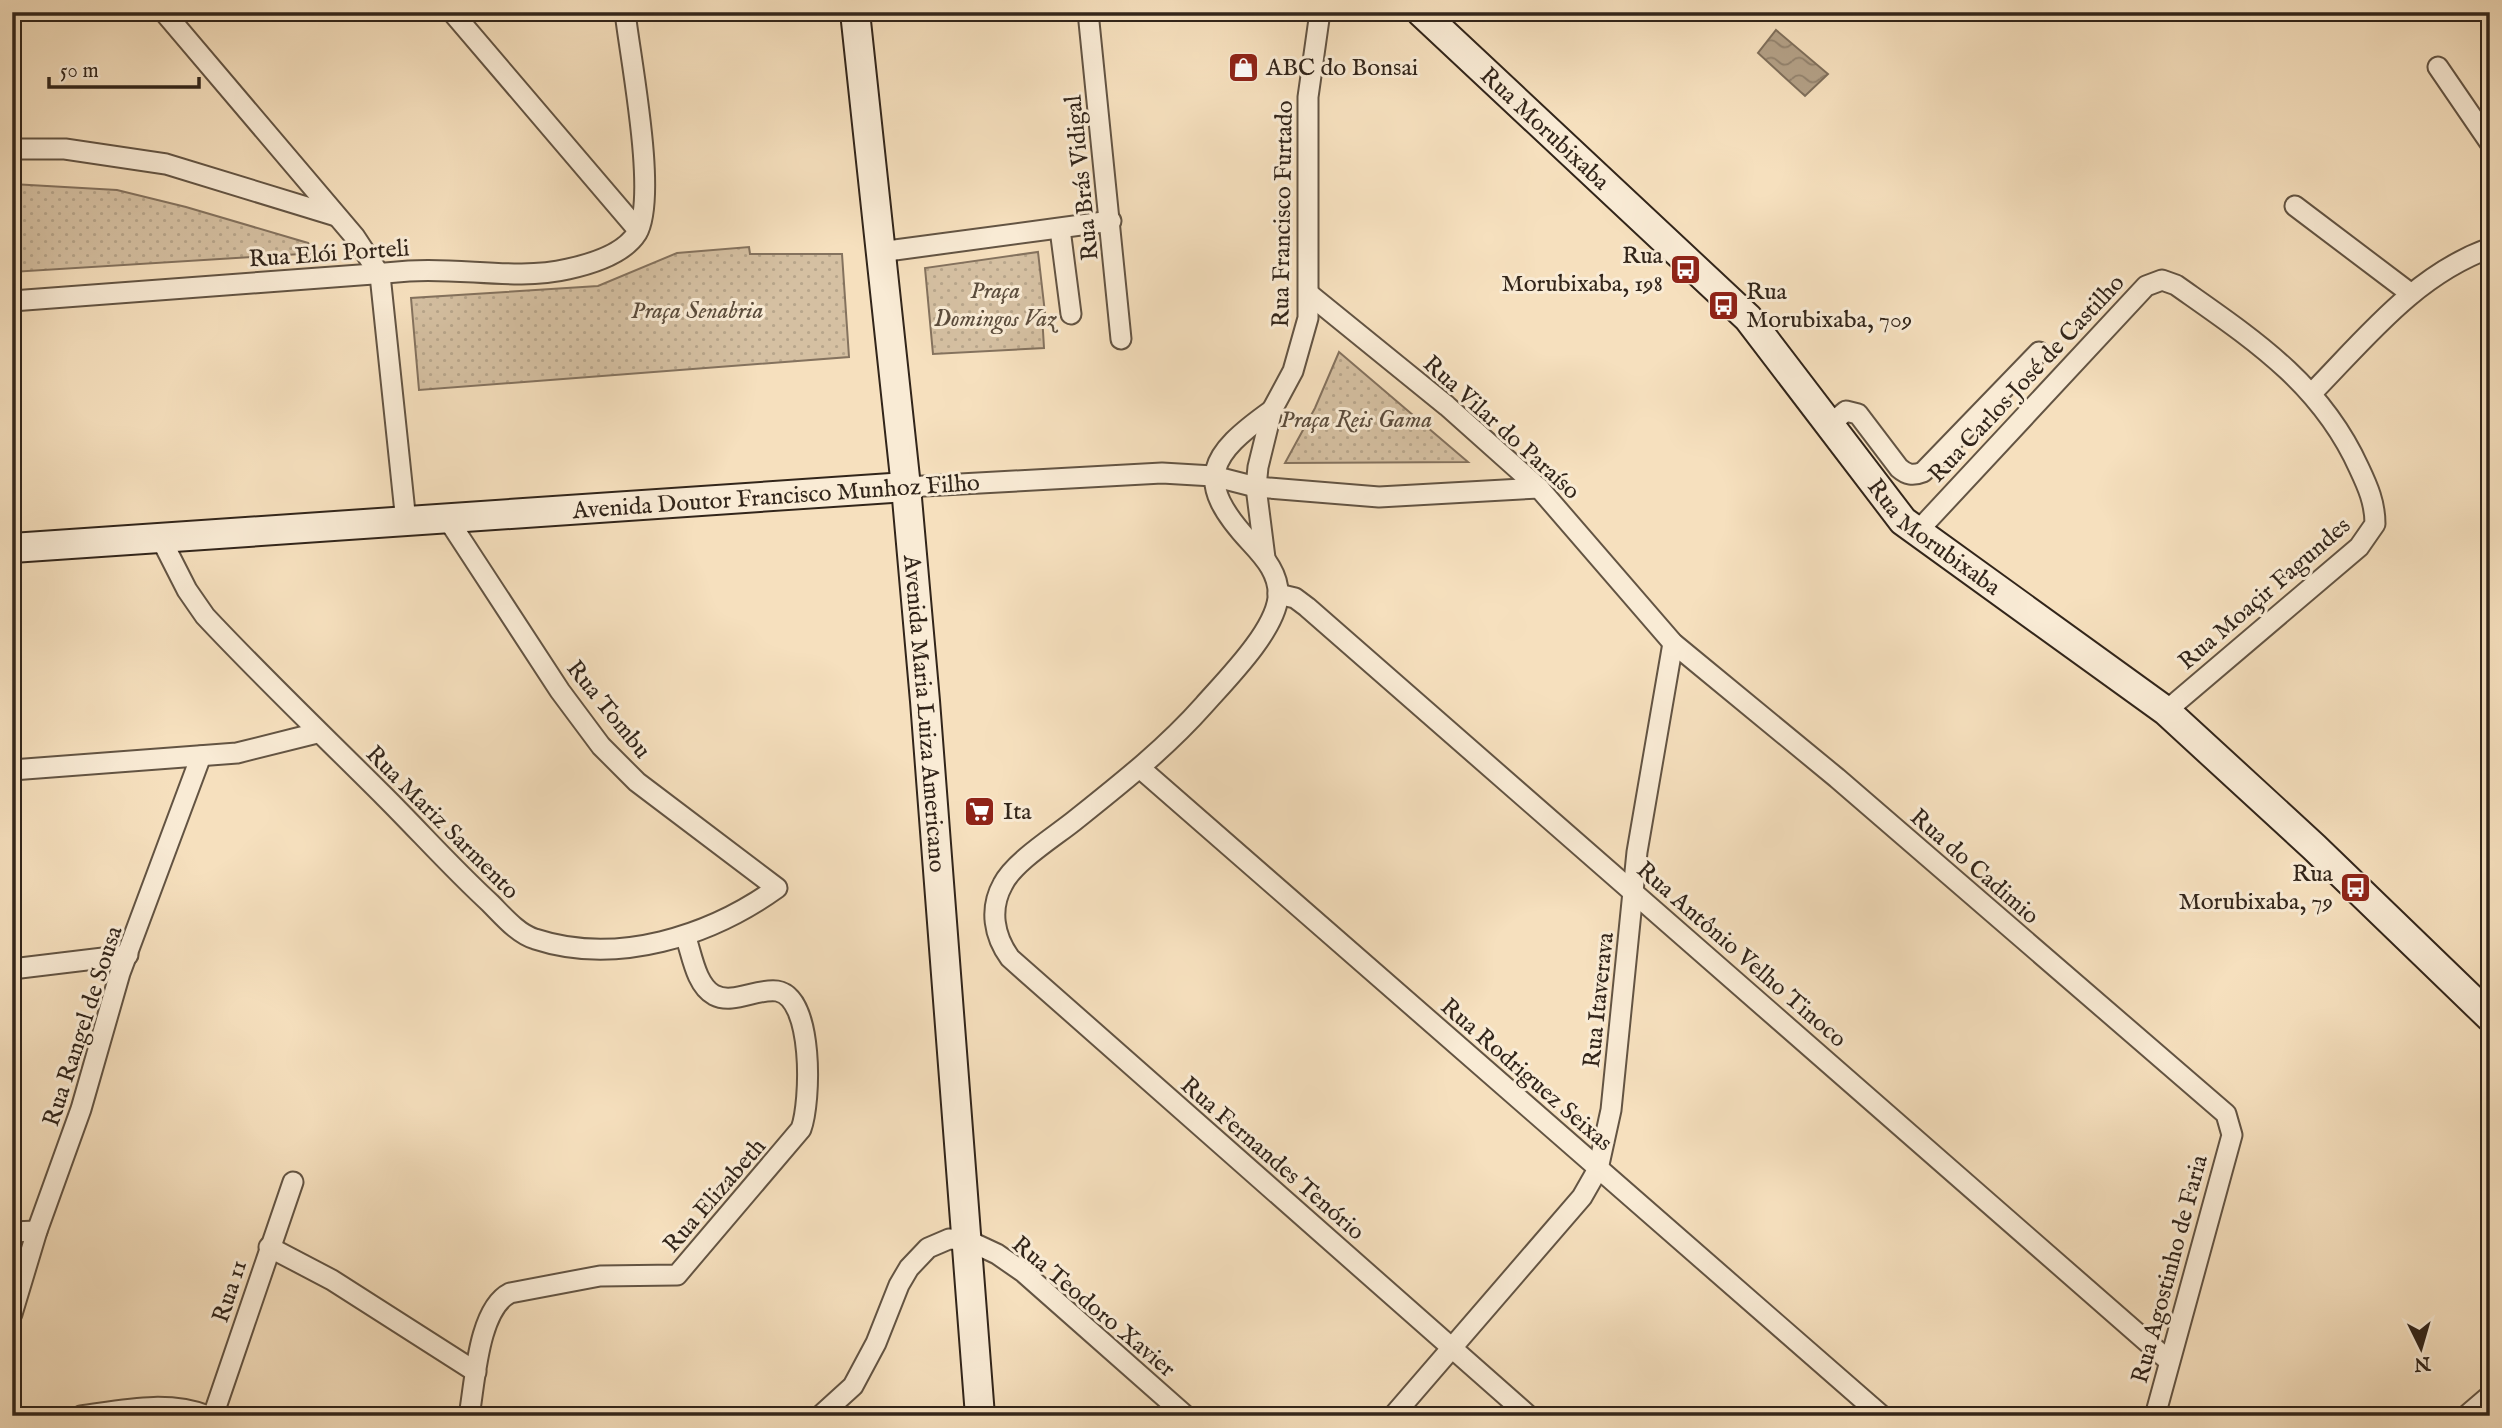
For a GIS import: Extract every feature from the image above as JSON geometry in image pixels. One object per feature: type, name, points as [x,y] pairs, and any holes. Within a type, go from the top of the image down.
[{"type":"street","points":[[164,12],[337,216],[380,275],[406,522]]},
{"type":"street","points":[[452,12],[638,230],[643,216],[642,153],[625,12]]},
{"type":"street","name":"Avenida Maria Luiza Americano","points":[[855,12],[906,487],[980,1416]]},
{"type":"street","name":"Rua Brás Vidigal","points":[[1088,12],[1121,339]]},
{"type":"street","name":"Rua Francisco Furtado","points":[[1265,558],[1256,487],[1272,410],[1301,349],[1308,318],[1308,110],[1320,12]]},
{"type":"street","name":"Rua Morubixaba","points":[[1421,12],[1748,318],[1885,500],[1916,533],[2166,711],[2314,847],[2490,1017]]},
{"type":"street","points":[[2438,67],[2490,143]]},
{"type":"street","points":[[12,149],[65,149],[166,164],[337,216]]},
{"type":"street","points":[[2295,206],[2410,293]]},
{"type":"street","points":[[880,252],[1111,221]]},
{"type":"street","points":[[1060,229],[1071,314]]},
{"type":"street","name":"Rua Elói Porteli","points":[[12,301],[435,270],[520,273],[567,270],[615,252],[632,240],[638,230]]},
{"type":"street","points":[[2312,393],[2410,293],[2446,267],[2490,248]]},
{"type":"street","name":"Rua Carlos José de Castilho","points":[[1916,533],[2060,376],[2146,286],[2155,282],[2162,280],[2176,285],[2256,341],[2312,393]]},
{"type":"street","name":"Rua Vilar do Paraíso","points":[[1309,294],[1447,406],[1539,488],[1674,643]]},
{"type":"street","points":[[1829,425],[1846,411],[1857,414],[1899,468],[1905,473],[1917,475],[1923,472],[2039,352]]},
{"type":"street","name":"Rua Moaçir Fagundes","points":[[2166,711],[2370,534],[2375,524],[2372,497],[2334,421],[2312,393]]},
{"type":"street","name":"Rua Francisco Furtado","points":[[1272,410],[1233,440],[1222,454],[1213,476],[1219,500],[1230,518],[1272,569],[1278,594]]},
{"type":"street","name":"Avenida Doutor Francisco Munhoz Filho","points":[[12,548],[1104,474],[1162,472],[1213,476],[1256,487],[1379,497],[1539,488]]},
{"type":"street","name":"Rua Tombu","points":[[447,518],[560,691],[601,746],[637,782],[777,888]]},
{"type":"street","name":"Rua Mariz Sarmento","points":[[160,537],[176,570],[205,616],[443,859],[508,921],[531,937],[588,947],[646,945],[686,938],[728,919],[777,888]]},
{"type":"street","points":[[1140,768],[1204,705],[1269,625],[1278,594]]},
{"type":"street","name":"Rua Antônio Velho Tinoco","points":[[1278,594],[1295,598],[1307,607],[2169,1361]]},
{"type":"street","name":"Rua Itaverava","points":[[1393,1416],[1582,1197],[1598,1169],[1611,1110],[1635,893],[1637,852],[1674,643]]},
{"type":"street","name":"Rua do Cadimio","points":[[1674,643],[1847,787],[2226,1114],[2232,1135]]},
{"type":"street","points":[[12,771],[201,756],[256,749],[317,733]]},
{"type":"street","name":"Rua Rangel de Sousa","points":[[12,1314],[37,1231],[78,1119],[114,992],[201,756]]},
{"type":"street","name":"Rua Fernandes Tenório","points":[[1140,768],[1033,853],[1004,881],[996,907],[995,930],[1010,958],[1529,1416]]},
{"type":"street","name":"Rua Rodriguez Seixas","points":[[1140,768],[1882,1416]]},
{"type":"street","name":"Rua Elizabeth","points":[[469,1416],[486,1330],[500,1298],[510,1293],[600,1276],[677,1275],[801,1129],[807,1099],[807,1055],[798,1009],[793,1000],[779,991],[727,997],[713,994],[700,980],[686,938]]},
{"type":"street","points":[[12,969],[128,955]]},
{"type":"street","name":"Rua Agostinho de Faria","points":[[2155,1416],[2232,1135]]},
{"type":"street","name":"Rua 11","points":[[210,1416],[293,1182]]},
{"type":"street","points":[[12,1232],[37,1231]]},
{"type":"street","points":[[820,1416],[853,1386],[876,1343],[892,1299],[909,1269],[924,1252],[940,1242],[967,1240]]},
{"type":"street","name":"Rua Teodoro Xavier","points":[[967,1240],[997,1254],[1023,1272],[1186,1416]]},
{"type":"street","points":[[269,1247],[332,1280],[476,1372]]},
{"type":"street","points":[[2466,1416],[2487,1398]]},
{"type":"street","points":[[81,1416],[154,1406],[192,1409],[210,1416]]},
{"type":"green space","points":[[12,184],[117,190],[308,243],[317,253],[12,272]]},
{"type":"green space","name":"Praça Senabria","points":[[749,247],[750,254],[842,254],[849,357],[419,390],[411,298],[598,286],[677,253]]},
{"type":"green space","name":"Praça Domingos Vaz","points":[[1038,252],[1045,313],[1042,314],[1044,348],[933,354],[925,268]]},
{"type":"green space","name":"Praça Reis Gama","points":[[1339,352],[1468,462],[1285,463],[1315,408]]},
{"type":"water","points":[[1776,30],[1828,74],[1805,96],[1758,53]]},
{"type":"place","name":"ABC do Bonsai","points":[[1243,67]]},
{"type":"place","name":"Rua Morubixaba, 198","points":[[1686,269]]},
{"type":"place","name":"Rua Morubixaba, 709","points":[[1723,305]]},
{"type":"place","name":"Ita","points":[[980,811]]},
{"type":"place","name":"Rua Morubixaba, 79","points":[[2356,887]]}]
